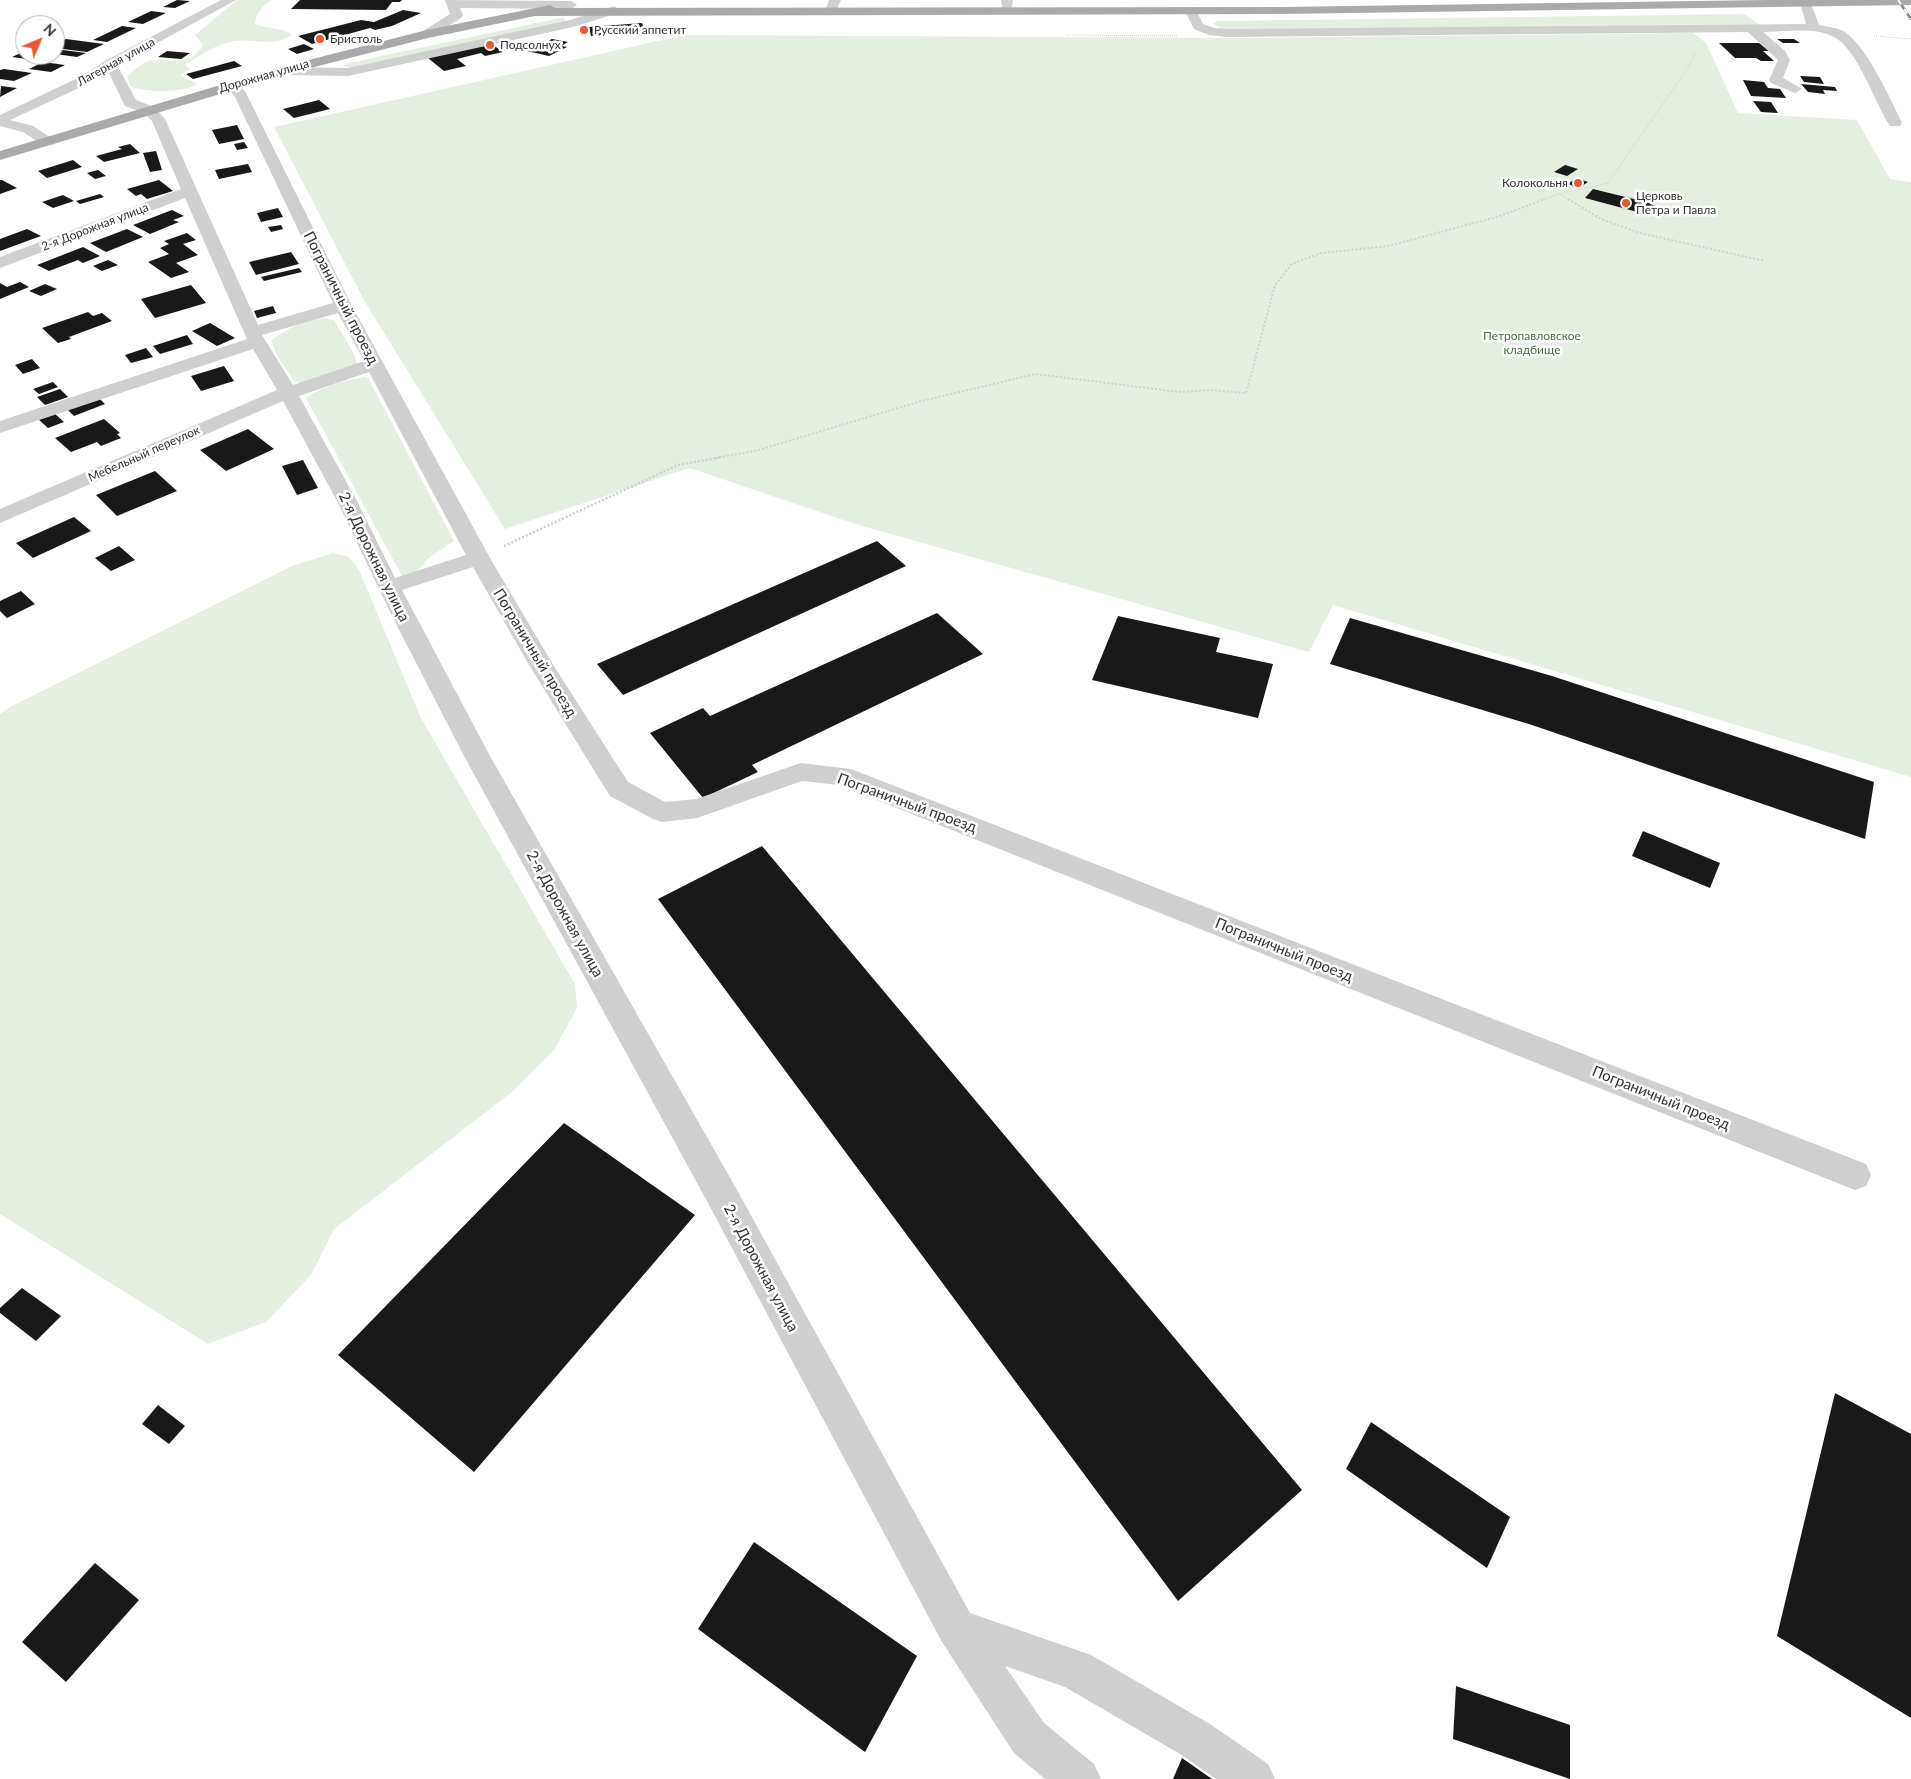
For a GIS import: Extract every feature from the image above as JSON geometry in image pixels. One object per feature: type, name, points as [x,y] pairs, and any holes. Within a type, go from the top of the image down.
[{"type":"main road","points":[[533,12],[591,0]]},
{"type":"main road","points":[[655,0],[672,7],[688,10]]},
{"type":"main road","points":[[533,12],[688,10],[833,5],[1186,8],[1761,4],[1911,1]]},
{"type":"main road","name":"Дорожная улица","points":[[0,156],[282,71],[427,34],[533,12]]},
{"type":"street","name":"Лагерная улица","points":[[0,121],[87,79],[110,64],[230,0]]},
{"type":"street","points":[[1793,0],[1805,2],[1812,28]]},
{"type":"street","points":[[427,34],[457,15],[451,2],[571,4]]},
{"type":"street","points":[[1186,8],[1198,26],[1213,32],[1226,33],[1812,28],[1834,32],[1846,38],[1879,88],[1895,123]]},
{"type":"street","points":[[282,71],[348,72],[573,23],[614,10]]},
{"type":"street","points":[[1752,30],[1780,54],[1784,60],[1776,80],[1795,89]]},
{"type":"street","points":[[110,64],[119,78],[130,103],[149,110]]},
{"type":"street","name":"Пограничный проезд","points":[[232,85],[241,96],[343,306],[479,558],[541,665],[619,789],[662,812],[697,808],[801,772],[842,776],[1855,1175]]},
{"type":"street","name":"2-я Дорожная улица","points":[[149,110],[158,119],[255,337],[288,392],[347,501],[389,587],[477,756],[720,1192],[956,1628],[1029,1738],[1079,1779]]},
{"type":"street","points":[[0,121],[28,129],[48,142]]},
{"type":"street","name":"2-я Дорожная улица","points":[[0,263],[191,191]]},
{"type":"street","points":[[0,427],[343,306]]},
{"type":"street","name":"Мебельный переулок","points":[[0,517],[288,392],[374,364]]},
{"type":"street","points":[[389,587],[479,558]]},
{"type":"street","points":[[956,1628],[1076,1670],[1195,1739],[1253,1779]]},
{"type":"path","points":[[479,558],[678,465],[755,451],[918,402],[1035,374],[1179,392],[1211,390],[1246,393],[1275,285],[1292,264],[1321,253],[1397,244],[1497,217],[1559,194],[1608,183],[1625,155],[1682,78],[1694,56],[1690,40],[1692,37],[1704,36],[1697,30]]},
{"type":"path","points":[[1559,194],[1601,219],[1640,233],[1765,261]]},
{"type":"green space","points":[[237,0],[271,0],[260,10],[255,24],[285,31],[292,35],[285,39],[271,42],[235,41],[209,50],[185,65],[190,69],[180,75],[197,84],[191,87],[154,91],[130,86],[127,76],[146,62],[153,60],[183,60],[197,53],[203,45],[195,35]]},
{"type":"green space","points":[[1744,14],[1762,26],[1221,29],[1213,24],[1218,21]]},
{"type":"green space","points":[[564,18],[566,22],[352,68],[342,66],[349,63]]},
{"type":"green space","name":"Петропавловское кладбище","points":[[1693,33],[1706,43],[1738,113],[1857,120],[1890,179],[1911,182],[1911,777],[1333,605],[1309,652],[855,524],[690,468],[505,529],[365,302],[274,127],[685,35],[1242,38]]},
{"type":"green space","points":[[325,318],[334,320],[353,352],[357,364],[303,383],[295,382],[278,357],[271,341],[296,325]]},
{"type":"green space","points":[[364,377],[368,378],[454,541],[430,557],[414,574],[403,578],[306,398],[326,387]]},
{"type":"green space","points":[[333,553],[349,557],[359,570],[421,718],[575,984],[577,1008],[554,1050],[512,1092],[334,1229],[311,1275],[266,1322],[208,1344],[0,1214],[0,714],[10,707],[292,566]]},
{"type":"building","points":[[177,0],[190,1],[175,8],[163,7]]},
{"type":"building","points":[[300,0],[402,0],[400,2],[392,2],[386,10],[291,9]]},
{"type":"building","points":[[403,10],[421,13],[392,26],[375,30],[370,28],[312,44],[298,36],[361,20],[374,22]]},
{"type":"building","points":[[151,11],[166,13],[143,24],[128,22]]},
{"type":"building","points":[[642,23],[645,32],[591,36],[589,27]]},
{"type":"building","points":[[122,26],[136,28],[107,42],[93,40]]},
{"type":"building","points":[[65,39],[104,44],[87,52],[65,49]]},
{"type":"building","points":[[552,39],[568,42],[561,46],[567,47],[549,56],[527,51]]},
{"type":"building","points":[[1777,39],[1794,39],[1800,43],[1783,43]]},
{"type":"building","points":[[489,42],[503,52],[485,56],[481,53],[457,59],[466,66],[444,71],[423,54]]},
{"type":"building","points":[[1719,43],[1759,43],[1769,51],[1763,51],[1774,61],[1761,61],[1756,58],[1735,58]]},
{"type":"building","points":[[304,44],[314,49],[297,54],[288,49]]},
{"type":"building","points":[[65,50],[86,53],[77,57],[65,55]]},
{"type":"building","points":[[167,51],[190,53],[181,59],[158,57]]},
{"type":"building","points":[[234,61],[242,66],[193,79],[186,74]]},
{"type":"building","points":[[37,65],[65,65],[51,72],[29,69]]},
{"type":"building","points":[[0,70],[32,73],[14,81],[0,79]]},
{"type":"building","points":[[1800,76],[1820,77],[1824,84],[1804,82]]},
{"type":"building","points":[[1743,80],[1764,82],[1768,88],[1780,89],[1786,98],[1751,96]]},
{"type":"building","points":[[1801,84],[1835,87],[1837,91],[1823,90],[1825,94],[1808,92]]},
{"type":"building","points":[[1,86],[17,88],[0,97]]},
{"type":"building","points":[[319,100],[330,109],[294,118],[283,109]]},
{"type":"building","points":[[1753,101],[1771,102],[1778,113],[1761,112]]},
{"type":"building","points":[[237,125],[244,139],[219,144],[212,130]]},
{"type":"building","points":[[244,142],[248,148],[237,150],[234,144]]},
{"type":"building","points":[[130,144],[140,153],[104,162],[96,156],[122,149],[118,147]]},
{"type":"building","points":[[156,151],[162,170],[150,172],[143,153]]},
{"type":"building","points":[[73,160],[82,167],[47,178],[38,171]]},
{"type":"building","points":[[248,164],[252,172],[219,179],[215,170]]},
{"type":"building","points":[[1565,165],[1578,169],[1567,176],[1554,172]]},
{"type":"building","points":[[98,170],[106,176],[95,179],[87,173]]},
{"type":"building","name":"Колокольня","points":[[1576,178],[1588,182],[1579,188],[1568,184]]},
{"type":"building","points":[[0,180],[2,180],[17,188],[0,194]]},
{"type":"building","points":[[159,180],[173,191],[147,199],[141,194],[136,196],[127,189]]},
{"type":"building","name":"Церковь Петра и Павла","points":[[1593,189],[1646,202],[1656,206],[1659,210],[1655,213],[1645,214],[1585,198]]},
{"type":"building","points":[[100,194],[104,197],[80,204],[76,201]]},
{"type":"building","points":[[63,195],[74,201],[53,208],[42,202]]},
{"type":"building","points":[[278,208],[283,217],[261,222],[257,213]]},
{"type":"building","points":[[172,210],[184,216],[173,220],[179,222],[150,234],[133,225]]},
{"type":"building","points":[[281,225],[283,229],[271,232],[268,227]]},
{"type":"building","points":[[27,229],[41,236],[0,251],[0,239]]},
{"type":"building","points":[[127,229],[143,237],[106,252],[90,243]]},
{"type":"building","points":[[187,233],[196,240],[183,244],[198,255],[176,263],[189,272],[171,278],[148,262],[169,254],[160,248],[169,244],[164,241]]},
{"type":"building","points":[[83,247],[100,256],[83,263],[78,260],[49,271],[37,265]]},
{"type":"building","points":[[291,252],[299,264],[256,275],[249,262]]},
{"type":"building","points":[[108,260],[118,265],[102,271],[93,266]]},
{"type":"building","points":[[299,268],[302,272],[264,281],[261,277]]},
{"type":"building","points":[[20,282],[29,287],[0,299],[0,283],[7,287]]},
{"type":"building","points":[[45,284],[57,289],[41,296],[29,291]]},
{"type":"building","points":[[191,285],[206,303],[155,318],[141,299]]},
{"type":"building","points":[[273,306],[276,313],[257,318],[254,311]]},
{"type":"building","points":[[88,312],[93,316],[102,313],[112,321],[58,343],[42,328]]},
{"type":"building","points":[[210,323],[235,338],[217,346],[192,331]]},
{"type":"building","points":[[187,335],[193,344],[160,354],[153,346]]},
{"type":"building","points":[[146,348],[153,357],[131,363],[125,355]]},
{"type":"building","points":[[32,359],[40,368],[23,374],[15,365]]},
{"type":"building","points":[[224,366],[234,381],[201,391],[191,376]]},
{"type":"building","points":[[53,382],[58,387],[39,394],[33,389]]},
{"type":"building","points":[[60,389],[68,397],[45,405],[37,397]]},
{"type":"building","points":[[99,398],[105,404],[74,416],[68,410]]},
{"type":"building","points":[[54,413],[64,422],[48,428],[38,419]]},
{"type":"building","points":[[104,419],[120,433],[117,434],[121,438],[101,446],[97,442],[71,452],[55,438]]},
{"type":"building","points":[[248,429],[274,449],[226,471],[200,450]]},
{"type":"building","points":[[303,460],[318,488],[297,495],[282,466]]},
{"type":"building","points":[[155,471],[177,491],[117,516],[96,495]]},
{"type":"building","points":[[74,517],[91,531],[33,558],[16,543]]},
{"type":"building","points":[[877,541],[906,566],[623,695],[597,664]]},
{"type":"building","points":[[119,546],[135,560],[111,571],[95,558]]},
{"type":"building","points":[[21,591],[35,604],[7,618],[0,611],[0,601]]},
{"type":"building","points":[[937,613],[983,654],[752,765],[758,772],[703,798],[650,733],[703,708],[710,716]]},
{"type":"building","points":[[1118,616],[1220,638],[1216,652],[1273,664],[1258,718],[1092,680]]},
{"type":"building","points":[[1350,618],[1552,676],[1874,782],[1865,839],[1532,725],[1330,664]]},
{"type":"building","points":[[1643,831],[1720,863],[1710,888],[1632,856]]},
{"type":"building","points":[[762,846],[1302,1490],[1178,1601],[658,899]]},
{"type":"building","points":[[564,1123],[695,1215],[474,1472],[338,1355]]},
{"type":"building","points":[[22,1288],[61,1316],[36,1341],[0,1313],[0,1308]]},
{"type":"building","points":[[1835,1393],[1911,1434],[1911,1718],[1777,1636]]},
{"type":"building","points":[[158,1405],[185,1426],[169,1444],[142,1424]]},
{"type":"building","points":[[1371,1422],[1510,1517],[1487,1568],[1346,1469]]},
{"type":"building","points":[[754,1542],[917,1656],[865,1752],[698,1629]]},
{"type":"building","points":[[95,1563],[139,1600],[66,1682],[22,1642]]},
{"type":"building","points":[[1456,1686],[1570,1725],[1570,1779],[1453,1739]]},
{"type":"building","points":[[1182,1758],[1212,1779],[1173,1779]]},
{"type":"railway","points":[[1898,0],[1911,19]]},
{"type":"place","name":"Русский аппетит","points":[[584,30]]},
{"type":"place","name":"Бристоль","points":[[320,39]]},
{"type":"place","name":"Подсолнух","points":[[490,45]]},
{"type":"place","name":"Колокольня","points":[[1578,183]]},
{"type":"place","name":"Церковь Петра и Павла","points":[[1626,203]]}]
